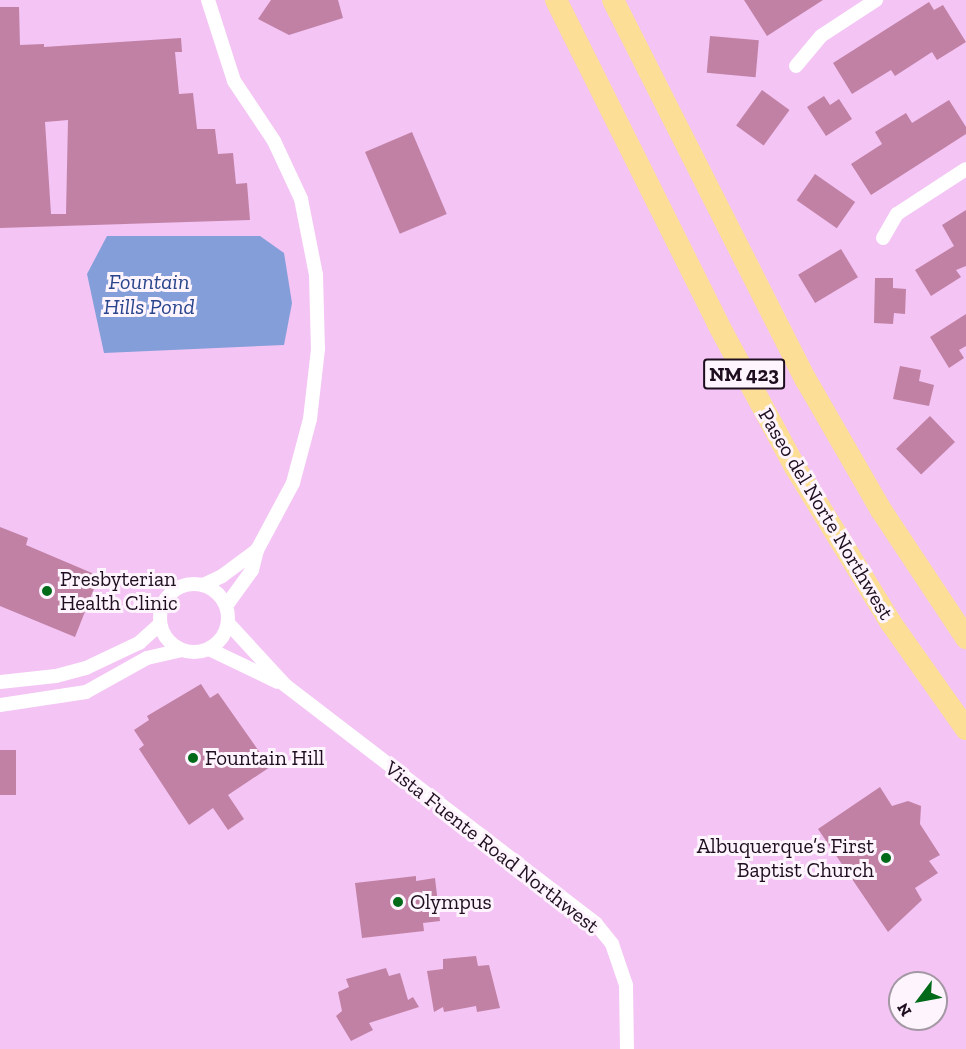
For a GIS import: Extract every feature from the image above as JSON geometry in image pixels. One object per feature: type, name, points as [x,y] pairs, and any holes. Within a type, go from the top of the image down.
[{"type":"main road","name":"Paseo del Norte Northwest","points":[[556,0],[718,324],[795,467],[891,623],[966,729]]},
{"type":"main road","name":"NM 423","points":[[615,0],[806,380],[882,510],[966,638]]},
{"type":"street","points":[[208,0],[234,81],[273,141],[301,199],[316,275],[318,349],[310,419],[292,483],[257,550],[252,570],[226,606]]},
{"type":"street","points":[[796,66],[821,36],[876,0]]},
{"type":"street","points":[[883,238],[897,214],[966,169]]},
{"type":"street","points":[[0,682],[56,676],[86,668],[139,643],[160,624],[168,596],[184,585],[203,585],[257,550]]},
{"type":"street","points":[[0,705],[38,702],[86,692],[147,658],[181,650],[209,649],[222,638],[228,623],[226,606],[220,597],[203,585]]},
{"type":"street","name":"Vista Fuente Road Northwest","points":[[228,623],[285,685],[596,924],[612,944],[627,985],[627,1049]]},
{"type":"street","points":[[160,624],[171,644],[181,650]]},
{"type":"street","name":"Vista Fuente Road Northwest","points":[[209,649],[285,685]]},
{"type":"water","name":"Fountain Hills Pond","points":[[107,236],[260,236],[284,253],[292,303],[284,345],[104,353],[87,274]]},
{"type":"building","points":[[271,0],[338,0],[343,18],[289,35],[258,19]]},
{"type":"building","points":[[744,0],[823,0],[767,36]]},
{"type":"building","points":[[929,2],[934,10],[943,5],[966,42],[937,60],[932,52],[895,76],[891,70],[852,94],[833,63]]},
{"type":"building","points":[[0,7],[19,7],[20,45],[44,44],[44,47],[181,38],[182,52],[175,52],[179,94],[193,93],[197,129],[215,129],[218,154],[233,153],[236,184],[247,183],[250,220],[0,228]],"holes":[[[68,120],[66,214],[51,214],[45,122]]]},
{"type":"building","points":[[710,36],[759,40],[756,77],[707,73]]},
{"type":"building","points":[[762,90],[790,110],[764,146],[736,126]]},
{"type":"building","points":[[824,96],[830,105],[839,99],[852,119],[826,136],[807,107]]},
{"type":"building","points":[[949,100],[966,127],[966,134],[871,195],[851,164],[882,144],[875,132],[906,113],[912,123]]},
{"type":"building","points":[[412,132],[447,214],[400,234],[365,152]]},
{"type":"building","points":[[815,174],[855,202],[837,228],[797,200]]},
{"type":"building","points":[[966,210],[966,266],[956,270],[961,277],[931,296],[915,270],[954,246],[942,225]]},
{"type":"building","points":[[841,249],[858,277],[815,303],[798,275]]},
{"type":"building","points":[[875,278],[893,278],[893,288],[906,289],[905,314],[894,313],[893,324],[874,323]]},
{"type":"building","points":[[966,314],[966,346],[959,350],[964,358],[949,368],[930,337]]},
{"type":"building","points":[[900,366],[921,370],[919,381],[934,385],[929,406],[893,399]]},
{"type":"building","points":[[930,416],[955,442],[921,475],[896,449]]},
{"type":"building","name":"Presbyterian Health Clinic","points":[[0,527],[28,538],[26,545],[99,576],[75,637],[0,606]]},
{"type":"building","name":"Fountain Hill","points":[[201,684],[210,698],[218,693],[270,767],[228,795],[244,819],[228,830],[213,808],[189,825],[139,749],[144,745],[134,730],[149,720],[147,716]]},
{"type":"building","points":[[0,750],[16,750],[16,795],[0,795]]},
{"type":"building","name":"Albuquerque’s First Baptist Church","points":[[880,787],[892,806],[908,801],[921,806],[920,824],[940,855],[929,861],[938,873],[915,888],[922,900],[888,932],[818,829]]},
{"type":"building","name":"Olympus","points":[[416,876],[416,881],[435,878],[440,921],[423,923],[424,931],[362,938],[355,883]]},
{"type":"building","points":[[476,956],[478,966],[489,965],[500,1008],[477,1012],[476,1006],[444,1012],[443,1007],[434,1012],[427,971],[443,969],[443,959]]},
{"type":"building","points":[[386,968],[389,976],[400,973],[408,1000],[413,997],[419,1007],[369,1023],[373,1030],[351,1041],[336,1016],[342,1011],[338,992],[349,987],[346,979]]},
{"type":"place","name":"Presbyterian Health Clinic","points":[[47,591]]},
{"type":"place","name":"Fountain Hill","points":[[193,758]]},
{"type":"place","name":"Albuquerque’s First Baptist Church","points":[[886,858]]},
{"type":"place","name":"Olympus","points":[[398,902]]}]
